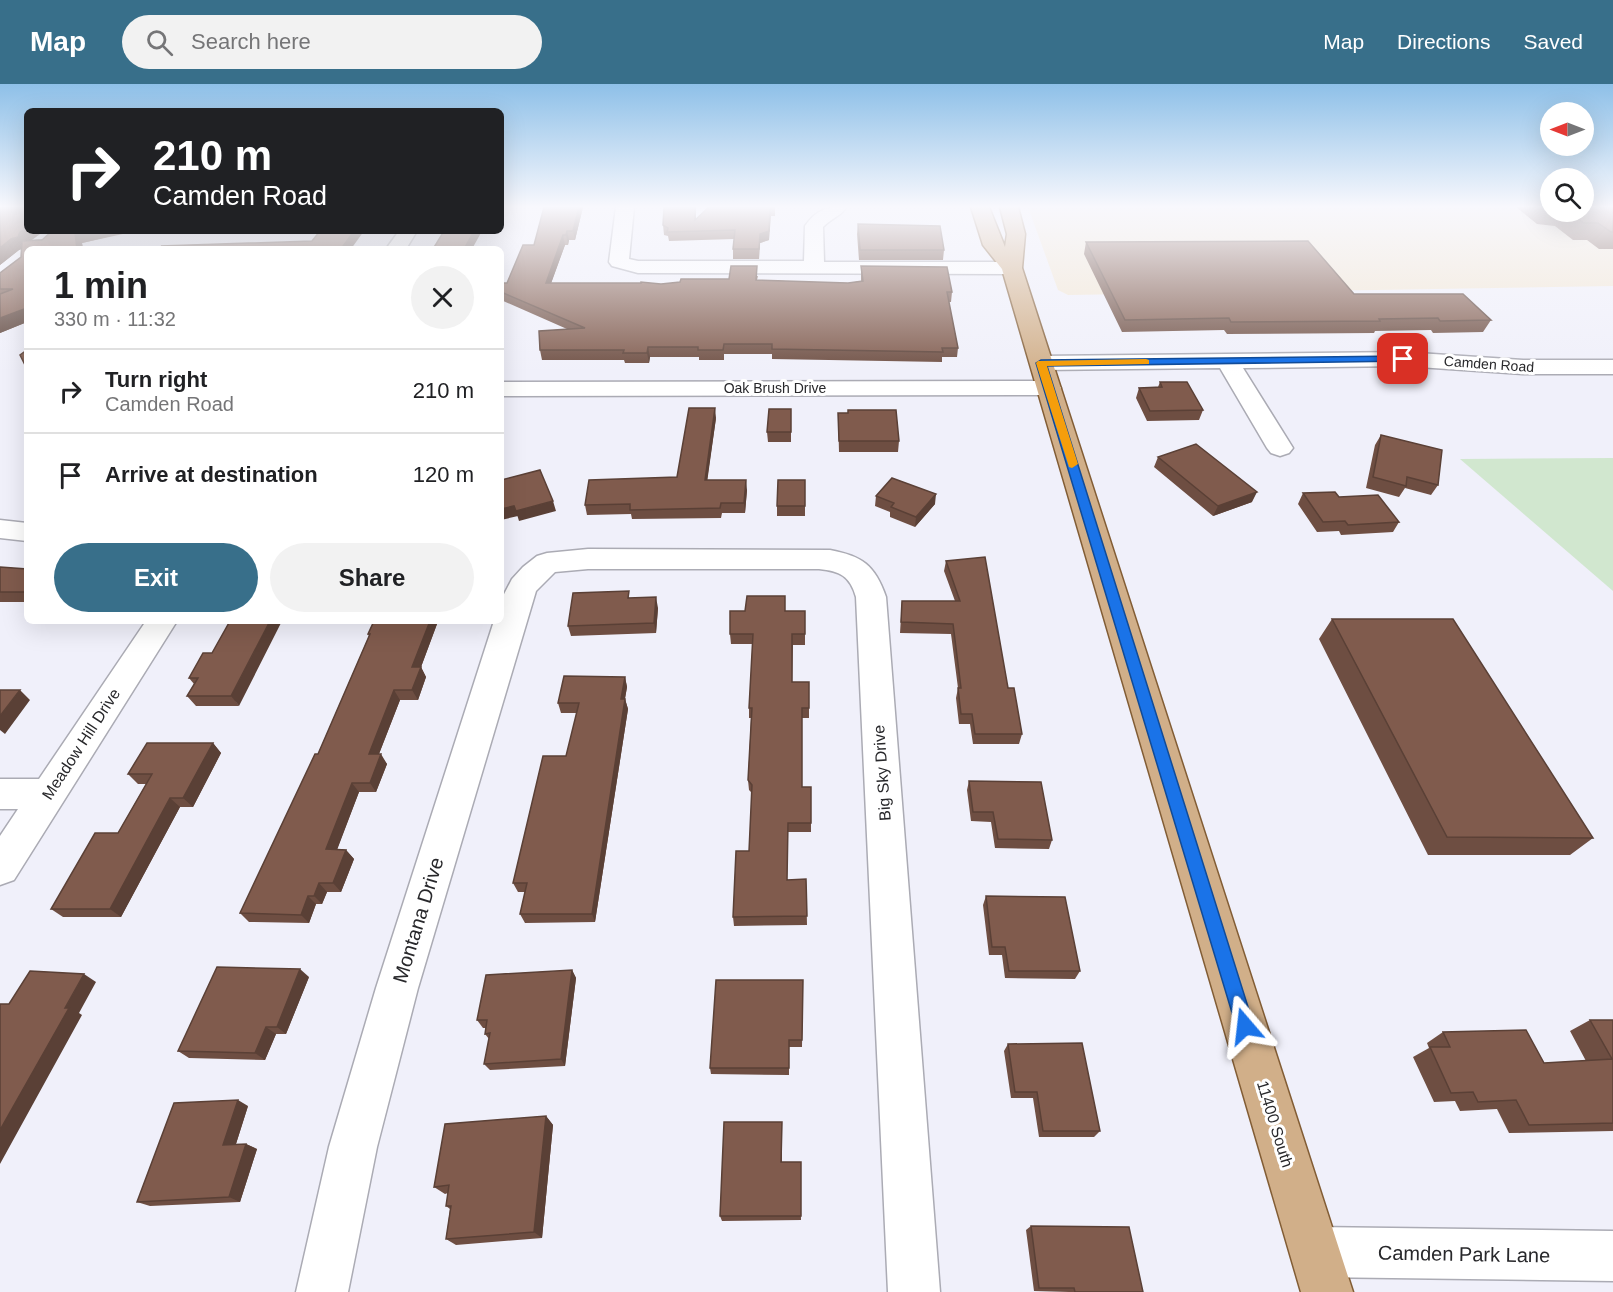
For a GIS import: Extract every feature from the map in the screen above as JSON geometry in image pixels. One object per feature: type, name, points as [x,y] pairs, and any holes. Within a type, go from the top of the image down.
[{"type":"main road","name":"11400 South","points":[[1008,263],[1012,268],[1321,1272]]},
{"type":"main road","name":"11400 South","points":[[1012,268],[1013,263]]},
{"type":"street","points":[[623,263],[650,267],[1012,268]]},
{"type":"street","points":[[814,263],[814,268]]},
{"type":"street","name":"Camden Road","points":[[1045,376],[1227,361],[1403,359],[1524,367],[1613,367]]},
{"type":"street","points":[[1227,361],[1280,448]]},
{"type":"street","name":"Oak Brush Drive","points":[[504,389],[1045,376]]},
{"type":"street","points":[[0,529],[24,532]]},
{"type":"street","name":"Big Sky Drive","points":[[548,563],[588,559],[819,559],[839,561],[856,568],[867,582],[871,597],[914,1292]]},
{"type":"street","name":"Montana Drive","points":[[322,1292],[353,1147],[397,988],[516,600],[533,574],[548,563]]},
{"type":"street","name":"Meadow Hill Drive","points":[[0,868],[160,624]]},
{"type":"street","points":[[0,794],[48,794]]},
{"type":"street","name":"Camden Park Lane","points":[[1321,1272],[1613,1256]]},
{"type":"shaded area","points":[[1048,263],[1613,263],[1613,286],[1068,295],[1058,290]]},
{"type":"green space","points":[[1613,458],[1613,591],[1460,459]]},
{"type":"building","points":[[13,263],[24,263],[24,309],[0,318],[0,294],[13,289],[0,289],[0,273]]},
{"type":"building","points":[[515,263],[553,263],[546,283],[641,282],[661,284],[680,282],[681,279],[729,279],[731,266],[757,266],[756,280],[848,283],[863,281],[861,266],[947,267],[952,292],[947,292],[958,348],[942,348],[943,352],[772,349],[772,344],[724,344],[723,350],[698,350],[698,347],[648,347],[647,353],[623,353],[624,350],[540,350],[539,331],[585,328],[504,293],[504,283],[507,283]]},
{"type":"building","points":[[1097,263],[1327,263],[1354,294],[1463,294],[1491,320],[1440,321],[1438,318],[1379,319],[1380,321],[1231,322],[1229,318],[1125,320]]},
{"type":"building","points":[[1160,382],[1187,382],[1203,410],[1150,411],[1139,388],[1162,387]]},
{"type":"building","points":[[689,408],[715,408],[705,480],[746,480],[744,503],[721,503],[720,508],[630,510],[630,504],[585,505],[589,480],[677,477]]},
{"type":"building","points":[[769,409],[791,409],[791,432],[767,432]]},
{"type":"building","points":[[848,410],[896,410],[899,441],[839,441],[838,413],[848,413]]},
{"type":"building","points":[[1381,435],[1442,450],[1438,485],[1407,477],[1406,486],[1373,477]]},
{"type":"building","points":[[1196,444],[1257,492],[1218,506],[1158,457]]},
{"type":"building","points":[[540,470],[553,501],[516,511],[514,506],[504,508],[504,479]]},
{"type":"building","points":[[892,478],[936,494],[916,517],[891,507],[894,503],[876,496]]},
{"type":"building","points":[[778,480],[805,480],[805,506],[777,506]]},
{"type":"building","points":[[1335,492],[1339,497],[1378,495],[1399,522],[1348,525],[1345,521],[1323,522],[1303,493]]},
{"type":"building","points":[[985,557],[1008,688],[1014,688],[1022,734],[975,734],[972,714],[961,714],[958,688],[961,688],[953,624],[901,622],[902,601],[960,601],[946,561]]},
{"type":"building","points":[[0,567],[24,569],[24,592],[0,592]]},
{"type":"building","points":[[629,591],[628,598],[656,597],[654,623],[568,626],[573,593]]},
{"type":"building","points":[[747,596],[785,596],[785,611],[805,611],[805,634],[792,634],[792,682],[809,682],[809,708],[802,708],[802,787],[811,787],[811,823],[788,823],[787,880],[806,879],[807,916],[733,917],[736,851],[749,851],[752,785],[748,780],[752,708],[749,708],[753,634],[730,634],[730,611],[745,611]]},
{"type":"building","points":[[1332,619],[1453,619],[1593,838],[1447,837]]},
{"type":"building","points":[[228,624],[268,624],[231,696],[187,696],[198,678],[189,678],[203,653],[212,653]]},
{"type":"building","points":[[373,624],[429,624],[412,667],[421,667],[412,690],[394,690],[369,754],[381,754],[370,783],[352,783],[326,849],[346,850],[333,883],[319,883],[314,896],[308,896],[301,915],[240,913],[315,754],[318,754],[370,634],[368,634]]},
{"type":"building","points":[[564,676],[625,677],[621,699],[625,699],[592,914],[520,914],[527,883],[513,883],[543,756],[566,756],[579,703],[558,703]]},
{"type":"building","points":[[0,690],[20,690],[0,716]]},
{"type":"building","points":[[147,743],[213,743],[183,798],[170,798],[110,909],[51,909],[95,833],[118,833],[152,774],[128,774]]},
{"type":"building","points":[[969,781],[1041,782],[1052,840],[998,839],[993,812],[973,812]]},
{"type":"building","points":[[986,896],[1065,897],[1080,971],[1009,971],[1005,947],[992,947]]},
{"type":"building","points":[[217,967],[300,969],[277,1027],[266,1027],[255,1053],[178,1051]]},
{"type":"building","points":[[572,970],[561,1059],[484,1064],[490,1033],[485,1034],[487,1020],[477,1020],[486,975]]},
{"type":"building","points":[[30,971],[84,974],[65,1008],[69,1008],[0,1130],[0,1004],[9,1004]]},
{"type":"building","points":[[716,980],[803,980],[802,1040],[789,1040],[789,1068],[710,1068]]},
{"type":"building","points":[[1590,1020],[1613,1020],[1613,1123],[1529,1125],[1516,1100],[1478,1102],[1473,1092],[1451,1093],[1430,1047],[1450,1047],[1443,1032],[1526,1030],[1544,1063],[1612,1059]]},
{"type":"building","points":[[1082,1043],[1100,1131],[1043,1131],[1037,1092],[1015,1092],[1008,1044]]},
{"type":"building","points":[[238,1100],[223,1145],[246,1144],[229,1197],[137,1202],[174,1103]]},
{"type":"building","points":[[546,1116],[534,1232],[446,1239],[451,1206],[446,1206],[449,1185],[434,1187],[445,1124]]},
{"type":"building","points":[[724,1122],[782,1122],[781,1162],[801,1162],[801,1216],[720,1216]]},
{"type":"building","points":[[1031,1226],[1129,1227],[1143,1292],[1075,1292],[1074,1288],[1039,1288]]},
{"type":"slow traffic","points":[[1072,464],[1041,363],[1146,362]]},
{"type":"route","points":[[1245,1026],[1041,363],[1403,359]]}]
